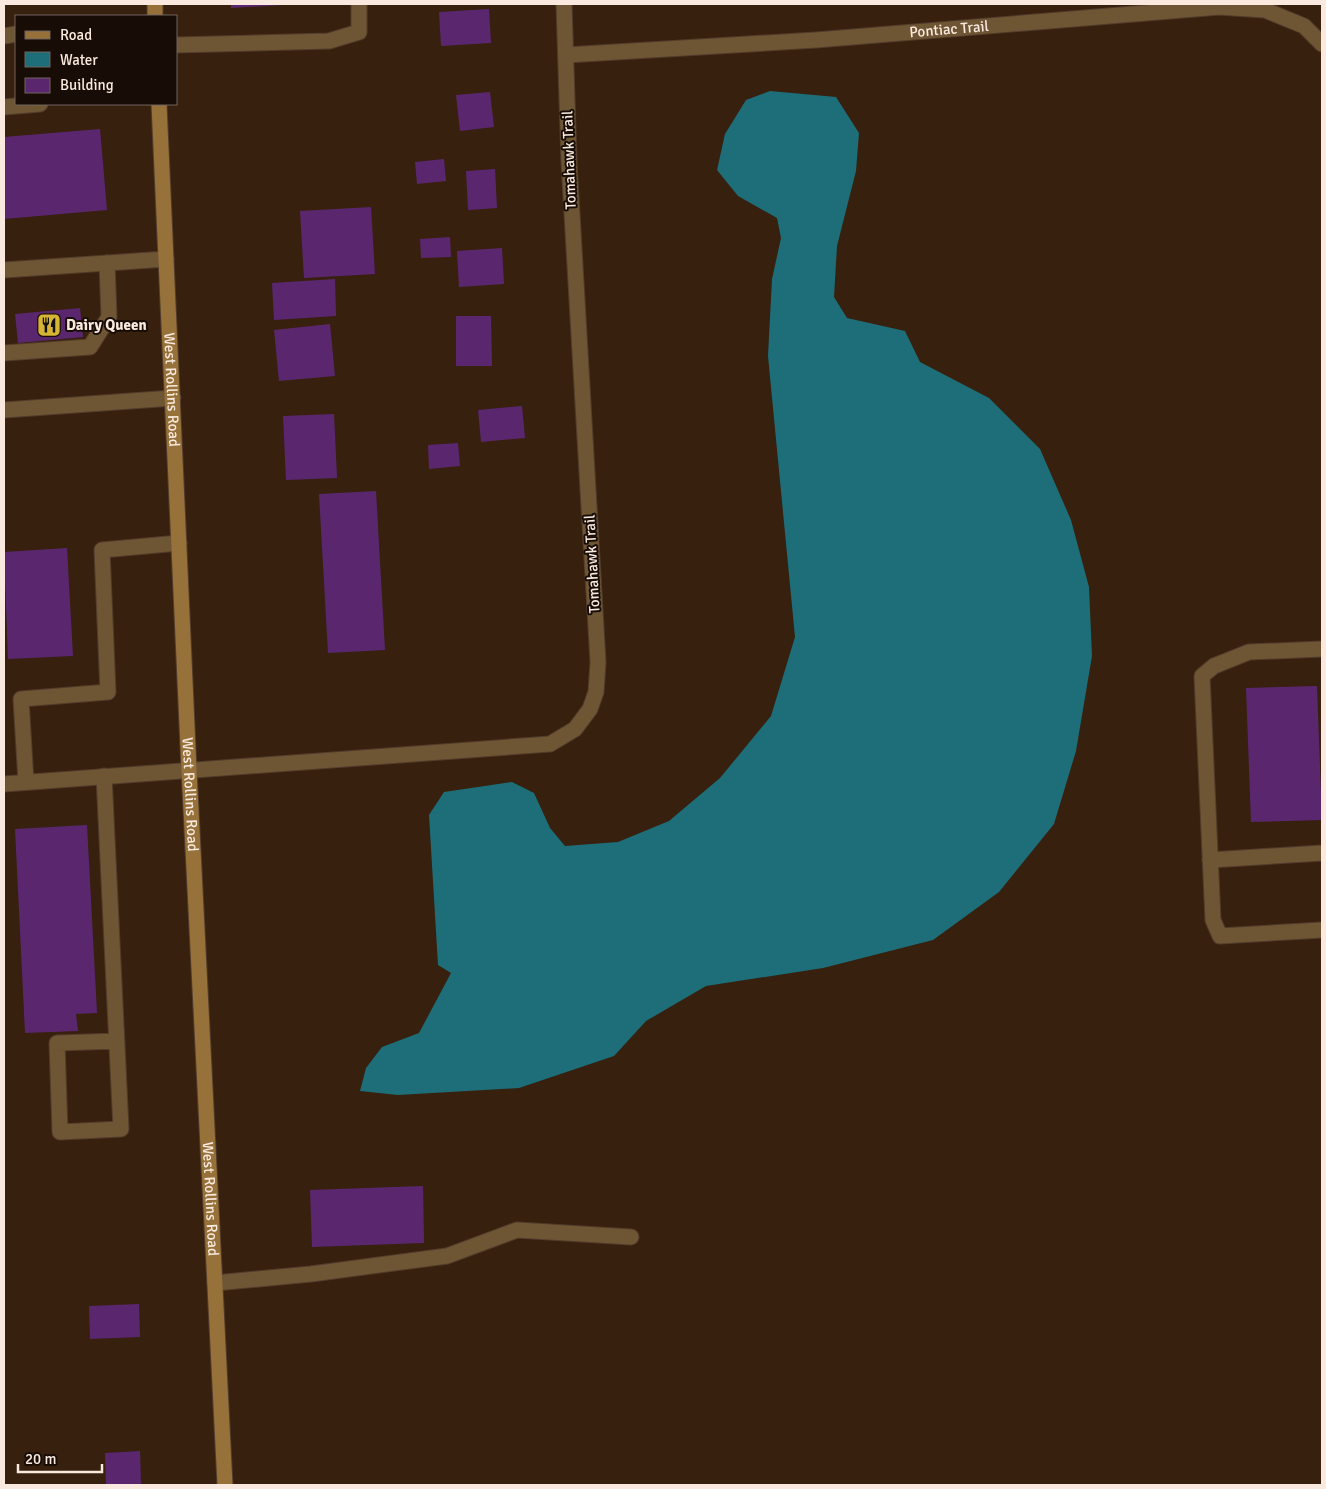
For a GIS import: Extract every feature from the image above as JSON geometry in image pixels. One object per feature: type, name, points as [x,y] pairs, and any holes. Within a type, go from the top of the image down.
[{"type":"main road","name":"West Rollins Road","points":[[159,105],[189,770],[225,1485]]},
{"type":"street","points":[[178,45],[329,41],[360,32],[359,4]]},
{"type":"street","name":"Tomahawk Trail","points":[[4,784],[550,744],[575,729],[590,708],[596,692],[598,662],[568,162],[564,4]]},
{"type":"street","name":"Pontiac Trail","points":[[566,55],[816,40],[1219,7],[1265,10],[1304,26],[1322,44]]},
{"type":"street","points":[[4,107],[28,105]]},
{"type":"street","points":[[4,270],[166,259]]},
{"type":"street","points":[[4,353],[90,348],[109,317],[107,263]]},
{"type":"street","points":[[4,410],[173,398]]},
{"type":"street","points":[[26,782],[22,699],[108,692],[102,550],[179,543]]},
{"type":"street","points":[[1322,649],[1250,652],[1214,666],[1202,676],[1213,920],[1220,936],[1322,930]]},
{"type":"street","points":[[104,776],[117,1040],[121,1129],[60,1132],[57,1043],[117,1040]]},
{"type":"street","points":[[1210,860],[1322,853]]},
{"type":"street","points":[[215,1283],[311,1274],[447,1256],[517,1230],[631,1237]]},
{"type":"water","points":[[770,91],[836,97],[859,133],[856,171],[837,246],[834,297],[847,318],[905,331],[920,362],[989,398],[1040,449],[1071,520],[1089,587],[1092,656],[1076,751],[1054,824],[999,892],[933,940],[823,968],[706,986],[646,1021],[614,1056],[519,1088],[398,1095],[360,1091],[366,1068],[382,1047],[419,1033],[451,973],[438,965],[429,815],[444,792],[512,782],[534,793],[550,828],[565,846],[618,842],[669,821],[720,778],[771,716],[795,637],[768,356],[772,279],[781,238],[777,218],[738,196],[717,170],[725,134],[746,100]]},
{"type":"building","points":[[231,4],[282,4],[282,5],[231,8]]},
{"type":"building","points":[[489,9],[491,43],[441,46],[439,12]]},
{"type":"building","points":[[490,92],[494,127],[460,131],[456,95]]},
{"type":"building","points":[[100,129],[107,210],[4,219],[4,137]]},
{"type":"building","points":[[444,159],[446,181],[417,184],[415,162]]},
{"type":"building","points":[[495,169],[497,208],[468,210],[466,171]]},
{"type":"building","points":[[371,207],[375,274],[304,278],[300,211]]},
{"type":"building","points":[[450,237],[451,257],[421,258],[420,239]]},
{"type":"building","points":[[502,248],[504,284],[459,287],[457,251]]},
{"type":"building","points":[[335,279],[336,316],[274,320],[272,283]]},
{"type":"building","name":"Dairy Queen","points":[[80,308],[83,337],[18,343],[15,314]]},
{"type":"building","points":[[456,316],[491,316],[492,366],[456,366]]},
{"type":"building","points":[[330,324],[335,376],[279,381],[274,330]]},
{"type":"building","points":[[522,406],[525,438],[481,442],[478,410]]},
{"type":"building","points":[[334,414],[337,478],[286,480],[283,416]]},
{"type":"building","points":[[458,443],[460,466],[429,469],[428,445]]},
{"type":"building","points":[[376,491],[385,650],[328,653],[319,494]]},
{"type":"building","points":[[67,548],[73,656],[8,659],[4,552]]},
{"type":"building","points":[[1317,686],[1322,820],[1251,822],[1246,688]]},
{"type":"building","points":[[87,825],[97,1013],[76,1014],[78,1031],[25,1033],[15,829]]},
{"type":"building","points":[[423,1186],[424,1243],[312,1247],[310,1190]]},
{"type":"building","points":[[139,1304],[140,1337],[90,1339],[89,1306]]},
{"type":"building","points":[[140,1451],[141,1485],[106,1485],[105,1453]]},
{"type":"place","name":"Dairy Queen","points":[[49,325]]}]
